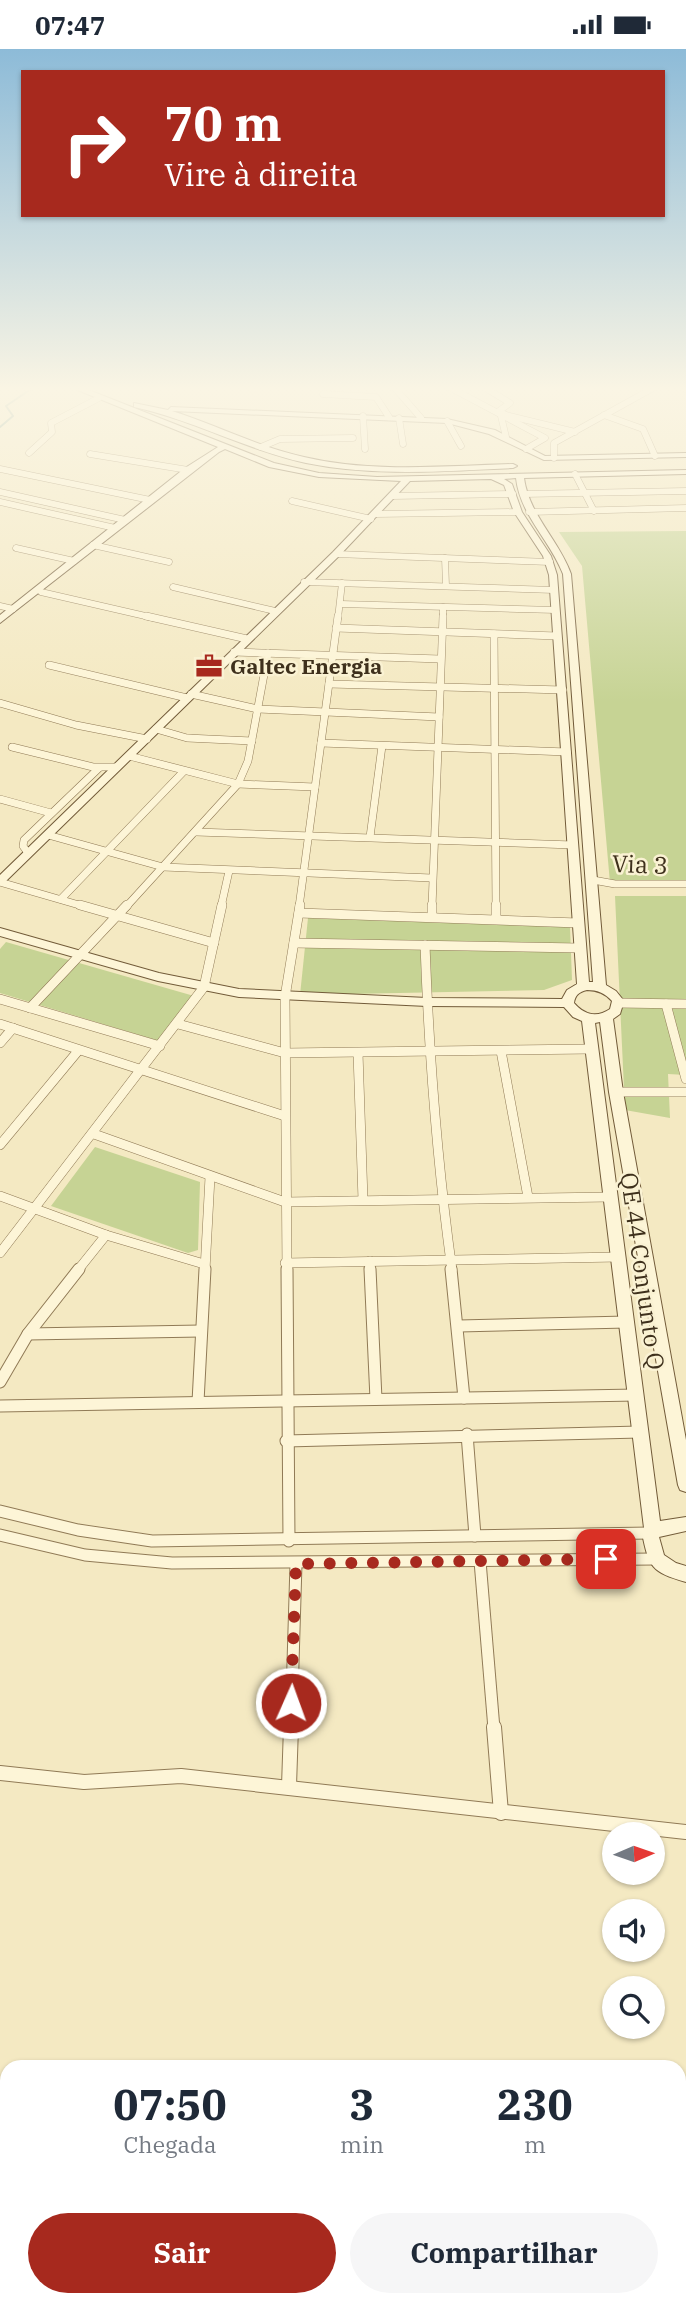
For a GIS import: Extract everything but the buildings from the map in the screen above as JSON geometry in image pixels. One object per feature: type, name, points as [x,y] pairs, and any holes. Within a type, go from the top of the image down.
[{"type":"street","points":[[1,492],[125,520]]},
{"type":"street","points":[[112,492],[149,500]]},
{"type":"street","points":[[0,619],[159,492]]},
{"type":"street","points":[[214,943],[118,917],[1,880],[304,582],[336,554],[393,492]]},
{"type":"street","points":[[391,496],[621,492]]},
{"type":"street","points":[[584,493],[594,511]]},
{"type":"street","points":[[518,494],[524,512],[563,561],[567,575],[600,987]]},
{"type":"street","points":[[292,501],[373,516],[686,508]]},
{"type":"street","points":[[0,502],[115,528]]},
{"type":"street","points":[[541,536],[550,562],[556,610],[583,987]]},
{"type":"street","points":[[93,545],[170,562]]},
{"type":"street","points":[[16,548],[74,561]]},
{"type":"street","points":[[336,554],[550,562]]},
{"type":"street","points":[[445,558],[446,586]]},
{"type":"street","points":[[304,582],[554,590]]},
{"type":"street","points":[[289,1541],[286,1441],[285,997],[305,873],[342,583]]},
{"type":"street","points":[[173,587],[275,611]]},
{"type":"street","points":[[41,592],[247,639]]},
{"type":"street","points":[[341,604],[556,610]]},
{"type":"street","points":[[0,606],[13,609]]},
{"type":"street","points":[[432,917],[443,607]]},
{"type":"street","points":[[336,628],[557,636]]},
{"type":"street","points":[[494,634],[496,919]]},
{"type":"street","points":[[234,652],[440,659]]},
{"type":"street","points":[[30,1008],[118,917],[238,784],[248,761],[268,653]]},
{"type":"street","points":[[49,665],[258,709],[439,717]]},
{"type":"street","points":[[329,684],[563,690]]},
{"type":"street","points":[[0,703],[76,725],[147,739]]},
{"type":"street","points":[[156,729],[187,738],[252,741]]},
{"type":"street","points":[[321,743],[567,752]]},
{"type":"street","points":[[370,837],[382,746]]},
{"type":"street","points":[[12,747],[99,768],[117,767]]},
{"type":"street","points":[[129,756],[238,784],[315,787]]},
{"type":"street","points":[[28,853],[23,846],[24,840],[99,768]]},
{"type":"street","points":[[61,899],[184,771]]},
{"type":"street","points":[[0,799],[51,813]]},
{"type":"street","points":[[571,800],[585,800]]},
{"type":"street","points":[[196,832],[573,845]]},
{"type":"street","points":[[48,835],[163,867],[432,878]]},
{"type":"street","points":[[0,1253],[178,1024],[204,986],[229,871]]},
{"type":"street","name":"Via 3","points":[[593,880],[615,884],[686,884]]},
{"type":"street","points":[[299,913],[578,923]]},
{"type":"street","points":[[0,932],[79,955],[239,993],[427,1002],[568,1003]]},
{"type":"street","points":[[294,943],[579,948]]},
{"type":"street","points":[[425,945],[429,1052],[442,1198],[459,1326],[464,1398]]},
{"type":"street","points":[[583,987],[600,987],[613,994],[618,1003],[616,1011],[606,1017],[588,1018],[575,1013],[568,1003],[570,994],[583,987]]},
{"type":"street","points":[[0,999],[160,1046]]},
{"type":"street","points":[[618,1003],[686,1004]]},
{"type":"street","points":[[666,1004],[686,1079]]},
{"type":"street","name":"QE 44 Conjunto Q","points":[[606,1017],[616,1092],[686,1485]]},
{"type":"street","name":"QE 44 Conjunto Q","points":[[588,1018],[656,1559]]},
{"type":"street","points":[[0,1024],[285,1116]]},
{"type":"street","points":[[178,1024],[285,1053],[591,1049]]},
{"type":"street","points":[[0,1043],[13,1028]]},
{"type":"street","points":[[0,1146],[78,1051]]},
{"type":"street","points":[[501,1051],[528,1197]]},
{"type":"street","points":[[358,1053],[363,1200]]},
{"type":"street","points":[[616,1092],[686,1091]]},
{"type":"street","points":[[93,1134],[285,1202],[610,1197]]},
{"type":"street","points":[[198,1402],[210,1177]]},
{"type":"street","points":[[0,1196],[106,1235],[204,1264]]},
{"type":"street","points":[[0,1382],[28,1333],[106,1235]]},
{"type":"street","points":[[285,1263],[619,1257]]},
{"type":"street","points":[[370,1261],[376,1399]]},
{"type":"street","points":[[459,1326],[627,1322]]},
{"type":"street","points":[[28,1333],[201,1331]]},
{"type":"street","points":[[0,1406],[637,1395]]},
{"type":"street","points":[[286,1441],[467,1434],[640,1432]]},
{"type":"street","points":[[467,1434],[475,1536]]},
{"type":"street","points":[[0,1511],[78,1531],[131,1539],[289,1541],[652,1532],[686,1524]]},
{"type":"street","points":[[0,1535],[88,1556],[243,1564],[656,1559],[671,1570],[686,1574]]},
{"type":"street","points":[[241,1541],[247,1549],[243,1564]]},
{"type":"street","points":[[480,1561],[501,1813]]},
{"type":"street","points":[[289,1786],[296,1564]]},
{"type":"street","points":[[0,1773],[84,1782],[181,1776],[686,1832]]},
{"type":"green space","points":[[686,531],[686,881],[610,883],[582,566],[559,532]]},
{"type":"green space","points":[[615,896],[686,896],[686,1075],[668,1074],[670,1118],[625,1110]]},
{"type":"green space","points":[[308,918],[570,927],[572,980],[544,990],[300,995]]},
{"type":"green space","points":[[6,942],[194,996],[159,1041],[0,993],[0,949]]},
{"type":"green space","points":[[95,1147],[200,1182],[198,1250],[188,1253],[51,1206]]},
{"type":"place","name":"Galtec Energia","points":[[209,666]]},
{"type":"route","points":[[291,1703],[296,1564],[606,1559]]}]
